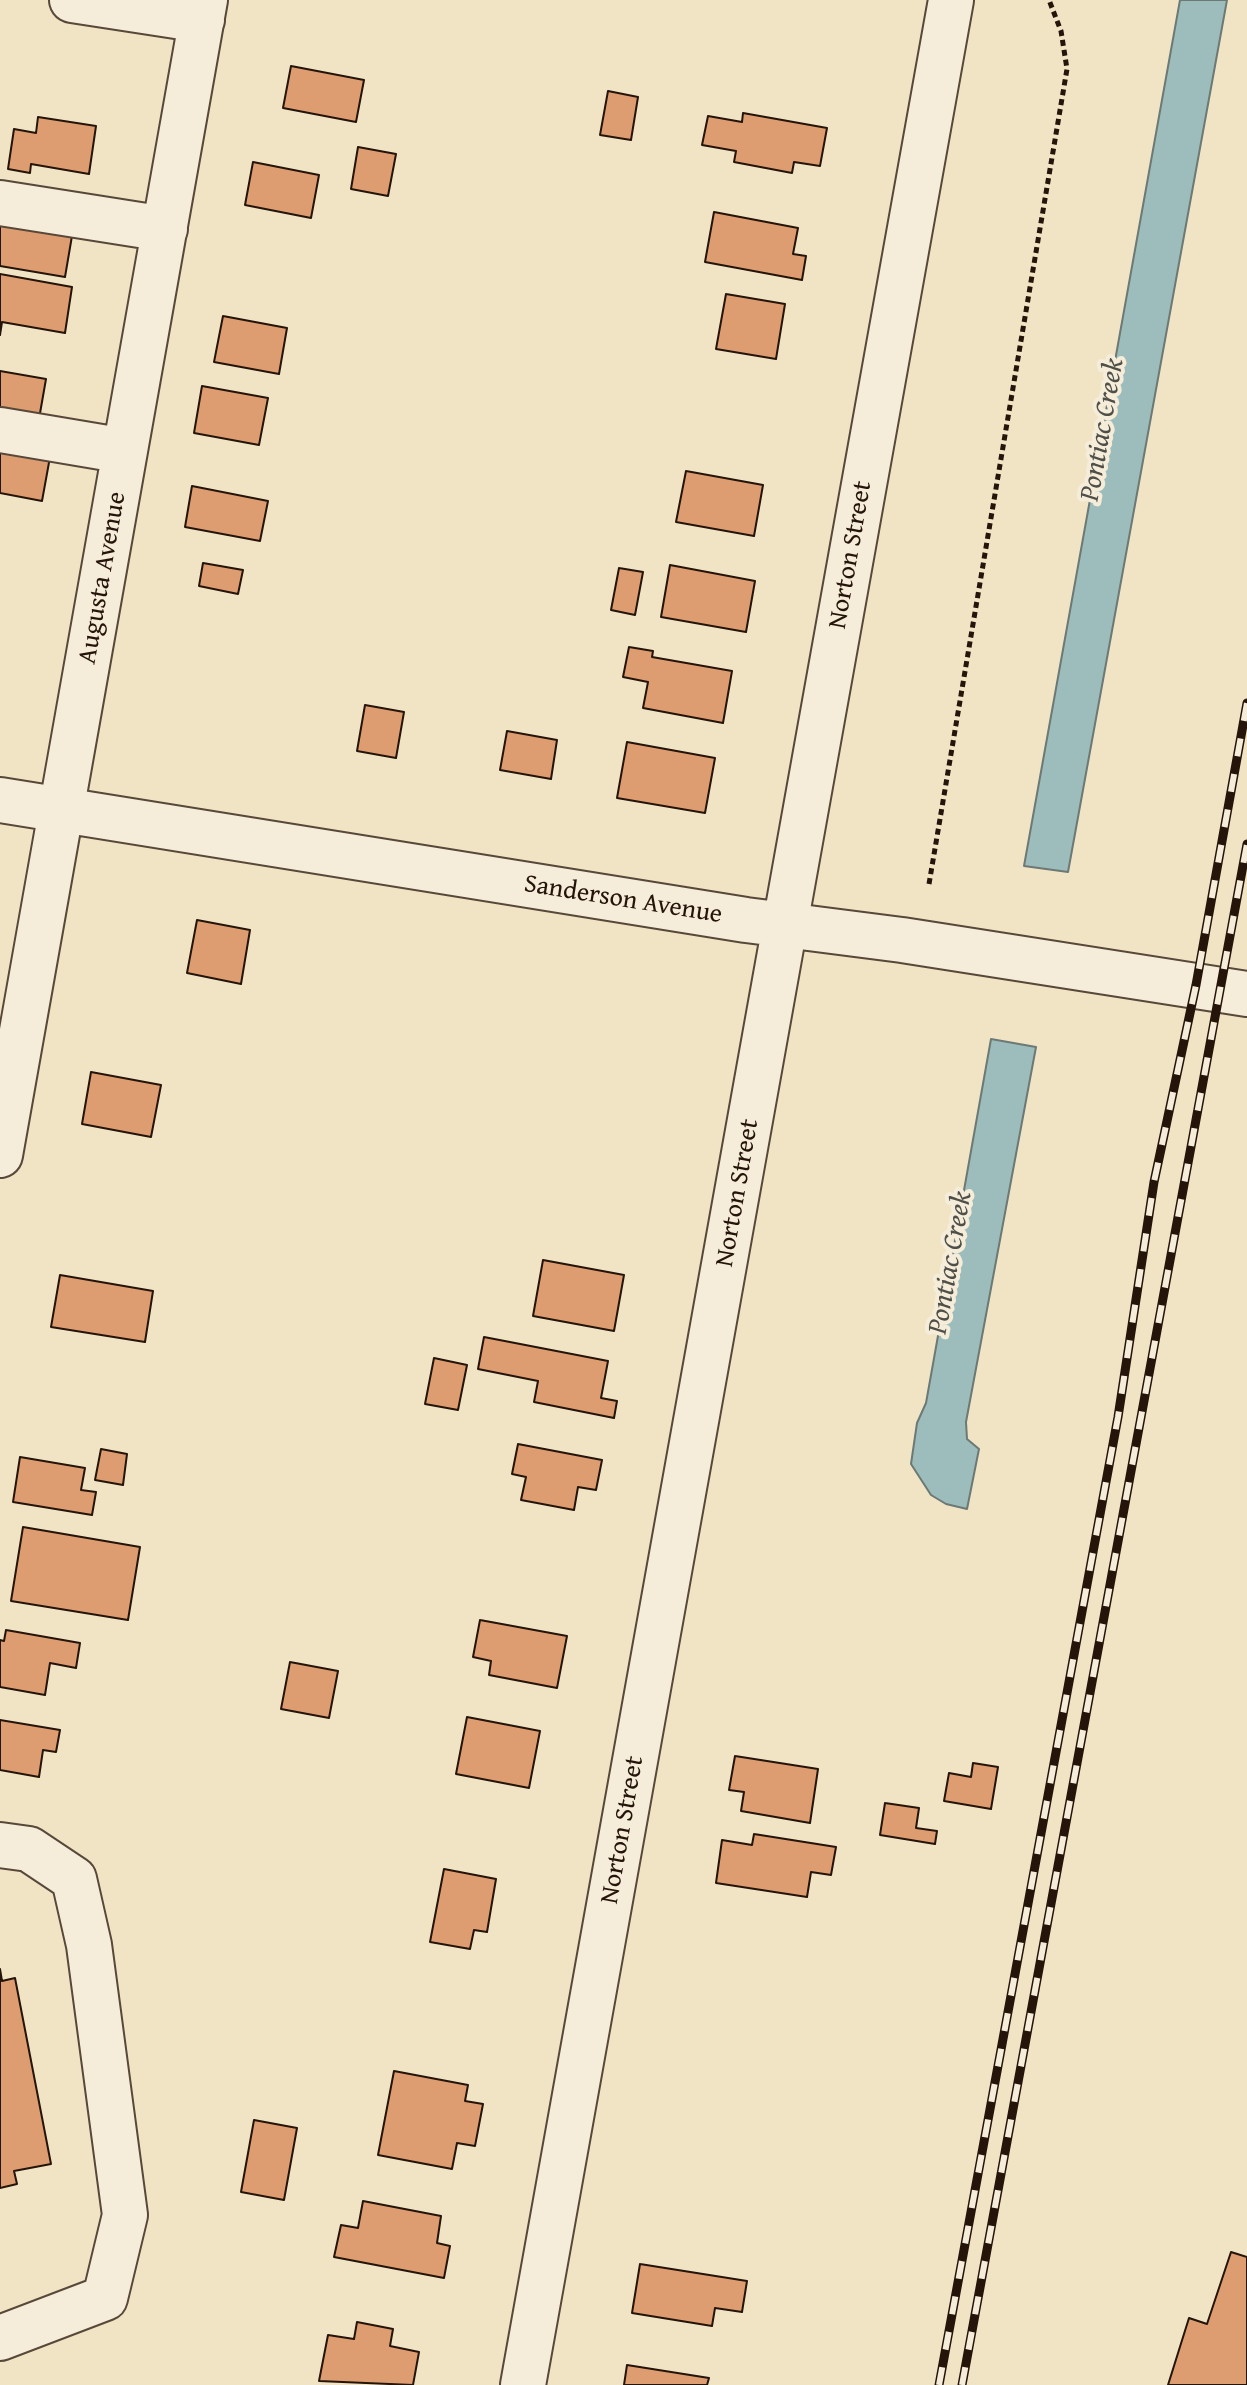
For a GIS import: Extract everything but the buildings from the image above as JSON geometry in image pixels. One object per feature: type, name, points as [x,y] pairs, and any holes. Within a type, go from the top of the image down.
[{"type":"street","points":[[72,0],[203,10]]},
{"type":"street","name":"Norton Street","points":[[523,2385],[951,0]]},
{"type":"street","name":"Augusta Avenue","points":[[0,1155],[203,10]]},
{"type":"street","points":[[0,203],[165,229]]},
{"type":"street","points":[[0,430],[125,451]]},
{"type":"street","name":"Sanderson Avenue","points":[[0,800],[786,925],[1247,994]]},
{"type":"street","points":[[0,1845],[29,1849],[74,1879],[89,1945],[125,2215],[105,2298],[0,2338]]},
{"type":"path","points":[[929,884],[1067,69],[1061,31],[1049,0]]},
{"type":"water","name":"Pontiac Creek","points":[[1180,0],[1227,0],[1068,872],[1024,866]]},
{"type":"water","name":"Pontiac Creek","points":[[991,1039],[1036,1047],[966,1422],[967,1439],[979,1449],[967,1509],[946,1504],[931,1495],[911,1464],[917,1423],[926,1403]]},
{"type":"railway","points":[[939,2385],[1118,1417],[1154,1182],[1196,985],[1247,703]]},
{"type":"railway","points":[[962,2385],[1247,844]]}]
